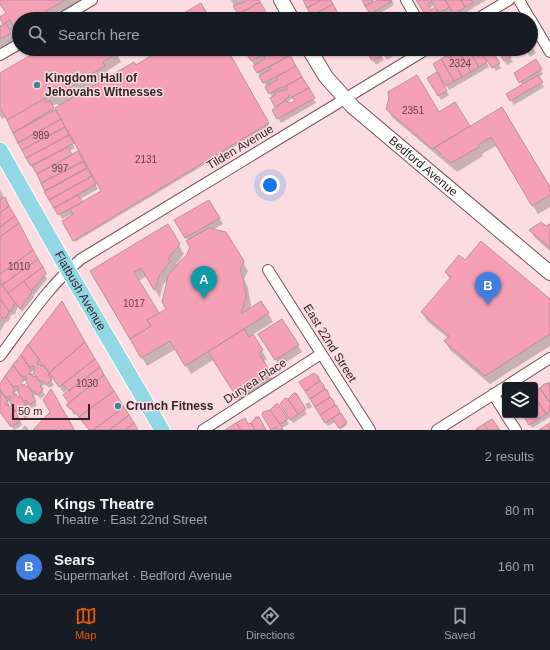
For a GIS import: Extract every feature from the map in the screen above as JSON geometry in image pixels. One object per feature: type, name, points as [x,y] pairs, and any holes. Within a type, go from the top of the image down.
[{"type":"main road","name":"Flatbush Avenue","points":[[0,150],[68,270],[162,430]]},
{"type":"street","points":[[72,12],[92,0]]},
{"type":"street","points":[[281,0],[288,12]]},
{"type":"street","points":[[406,0],[413,12]]},
{"type":"street","points":[[489,12],[509,0]]},
{"type":"street","points":[[519,0],[526,12]]},
{"type":"street","points":[[538,32],[550,52]]},
{"type":"street","points":[[0,55],[12,48]]},
{"type":"street","name":"Bedford Avenue","points":[[313,56],[326,77],[344,98],[550,273]]},
{"type":"street","name":"Tilden Avenue","points":[[0,356],[55,283],[81,259],[415,56]]},
{"type":"street","name":"East 22nd Street","points":[[268,270],[370,430]]},
{"type":"street","name":"Duryea Place","points":[[203,430],[322,354]]},
{"type":"street","points":[[513,382],[550,358]]},
{"type":"street","points":[[437,430],[502,389]]},
{"type":"street","points":[[494,394],[502,407]]},
{"type":"street","points":[[508,418],[516,430]]},
{"type":"building","points":[[0,0],[65,0],[45,12],[12,12],[12,23],[10,20],[3,24],[0,17],[6,13],[0,4]]},
{"type":"building","points":[[259,0],[260,2],[242,12],[237,12],[233,6],[246,1]]},
{"type":"building","points":[[303,0],[321,0],[307,8]]},
{"type":"building","points":[[321,0],[331,0],[333,4],[319,12],[310,12],[307,8]]},
{"type":"building","points":[[362,0],[373,0],[373,1],[365,6]]},
{"type":"building","points":[[378,0],[392,1],[373,12],[369,12],[365,6]]},
{"type":"building","points":[[416,0],[431,0],[432,1],[428,4],[431,10],[435,7],[438,12],[424,12]]},
{"type":"building","points":[[431,0],[445,0],[450,7],[438,12]]},
{"type":"building","points":[[445,0],[461,0],[465,7],[457,12],[453,12]]},
{"type":"building","points":[[461,0],[471,0],[473,3],[465,7]]},
{"type":"building","points":[[260,2],[266,12],[242,12]]},
{"type":"building","points":[[201,3],[206,12],[186,12]]},
{"type":"building","points":[[333,4],[337,12],[319,12]]},
{"type":"building","points":[[6,23],[11,33],[0,39],[0,26]]},
{"type":"building","name":"Kingdom Hall of Jehovahs Witnesses","points":[[29,56],[112,56],[103,62],[105,66],[54,97],[50,96],[7,120],[0,108],[0,73]]},
{"type":"building","points":[[151,56],[231,56],[269,123],[73,241],[62,221],[73,214],[70,209],[101,191],[55,108],[134,62],[136,65]]},
{"type":"building","points":[[248,56],[261,56],[251,61]]},
{"type":"building","points":[[288,56],[257,73],[253,66],[265,59],[264,57]]},
{"type":"building","points":[[288,56],[291,56],[296,66],[263,83],[259,76],[271,69],[270,67]]},
{"type":"building","points":[[369,56],[382,56],[372,61]]},
{"type":"building","points":[[446,56],[450,56],[462,77],[454,81],[441,59]]},
{"type":"building","points":[[450,56],[462,56],[471,72],[462,77]]},
{"type":"building","points":[[462,56],[472,56],[479,67],[471,72]]},
{"type":"building","points":[[472,56],[483,56],[487,62],[479,67]]},
{"type":"building","points":[[484,56],[496,56],[500,63],[492,68]]},
{"type":"building","points":[[501,56],[510,56],[511,57],[504,61]]},
{"type":"building","points":[[441,59],[454,81],[446,86],[433,64]]},
{"type":"building","points":[[536,59],[542,69],[519,83],[514,73]]},
{"type":"building","points":[[296,66],[302,77],[269,94],[265,87],[277,80],[276,77]]},
{"type":"building","points":[[437,72],[447,91],[438,96],[427,78]]},
{"type":"building","points":[[417,75],[439,112],[455,102],[470,126],[432,149],[386,109],[389,98],[388,92]]},
{"type":"building","points":[[538,75],[543,82],[510,101],[506,94]]},
{"type":"building","points":[[302,77],[309,88],[292,97],[289,94],[289,97],[285,99],[286,100],[275,107],[270,98],[281,90],[287,90],[286,86]]},
{"type":"building","points":[[309,88],[315,98],[277,119],[272,110],[286,100],[287,102],[291,103],[295,101],[292,97]]},
{"type":"building","points":[[44,99],[46,103],[50,101],[54,108],[13,133],[7,120]]},
{"type":"building","points":[[502,107],[550,187],[550,195],[532,206],[491,137],[478,145],[479,147],[451,163],[434,148]]},
{"type":"building","points":[[55,110],[61,119],[18,143],[13,133]]},
{"type":"building","points":[[61,119],[65,127],[22,150],[18,143]]},
{"type":"building","points":[[65,127],[69,135],[26,158],[22,150]]},
{"type":"building","points":[[69,135],[74,143],[31,166],[26,158]]},
{"type":"building","points":[[68,147],[72,155],[37,174],[32,166]]},
{"type":"building","points":[[78,151],[84,161],[41,183],[37,174]]},
{"type":"building","points":[[84,161],[87,168],[45,191],[41,183]]},
{"type":"building","points":[[84,161],[87,168],[45,191],[41,183]]},
{"type":"building","points":[[87,168],[92,176],[49,200],[44,192]]},
{"type":"building","points":[[92,176],[96,184],[54,208],[49,200]]},
{"type":"building","points":[[78,195],[83,202],[58,215],[54,208]]},
{"type":"building","points":[[5,197],[9,206],[0,213],[0,200]]},
{"type":"building","points":[[209,200],[220,218],[185,238],[174,220]]},
{"type":"building","points":[[9,206],[15,216],[0,227],[0,213]]},
{"type":"building","points":[[15,216],[19,223],[0,237],[0,227]]},
{"type":"building","points":[[541,222],[546,226],[550,224],[550,248],[529,230]]},
{"type":"building","points":[[19,223],[33,250],[0,274],[0,237]]},
{"type":"building","points":[[168,224],[180,244],[168,259],[170,262],[159,276],[156,288],[154,290],[141,268],[134,272],[159,313],[147,320],[151,326],[130,339],[90,271]]},
{"type":"building","points":[[208,228],[226,232],[244,261],[240,270],[246,296],[241,314],[261,301],[269,313],[185,366],[170,341],[141,358],[130,339],[151,326],[147,320],[166,309],[162,302],[168,276],[186,256],[190,247],[186,241]]},
{"type":"building","points":[[481,241],[550,299],[550,334],[485,376],[444,341],[449,336],[421,312],[451,277],[445,272],[459,255],[465,260]]},
{"type":"building","points":[[33,250],[38,259],[2,285],[0,282],[0,274]]},
{"type":"building","points":[[38,259],[43,267],[8,293],[2,285]]},
{"type":"building","points":[[43,267],[46,274],[31,291],[24,281]]},
{"type":"building","points":[[24,281],[32,292],[20,309],[8,293]]},
{"type":"building","points":[[0,282],[15,303],[11,311],[9,311],[0,299]]},
{"type":"building","points":[[0,299],[9,311],[7,317],[3,319],[0,314]]},
{"type":"building","points":[[62,301],[85,342],[49,373],[28,345]]},
{"type":"building","points":[[282,319],[299,345],[275,360],[258,334]]},
{"type":"building","points":[[244,329],[249,337],[253,334],[263,350],[259,353],[271,373],[236,396],[208,352]]},
{"type":"building","points":[[85,342],[95,359],[59,387],[49,373]]},
{"type":"building","points":[[28,344],[40,360],[37,362],[38,365],[40,364],[42,367],[44,365],[50,374],[48,375],[52,380],[46,385],[42,380],[40,382],[33,373],[35,371],[33,369],[35,368],[33,366],[30,367],[21,355]]},
{"type":"building","points":[[21,355],[31,370],[29,373],[30,375],[32,374],[34,377],[36,376],[42,384],[40,386],[43,390],[37,395],[34,390],[32,392],[26,383],[27,382],[25,379],[27,378],[25,376],[22,377],[13,365]]},
{"type":"building","points":[[95,359],[100,367],[69,391],[63,384]]},
{"type":"building","points":[[13,365],[24,380],[21,382],[22,386],[24,384],[26,387],[28,386],[34,394],[32,396],[36,401],[29,405],[26,400],[24,402],[18,393],[18,386],[13,387],[5,376]]},
{"type":"building","points":[[100,367],[104,375],[69,403],[63,395]]},
{"type":"building","points":[[314,373],[318,376],[320,381],[305,391],[299,382]]},
{"type":"building","points":[[104,375],[114,391],[79,417],[66,405]]},
{"type":"building","points":[[5,376],[15,390],[13,392],[14,396],[16,394],[18,397],[20,396],[26,405],[24,406],[28,411],[22,415],[18,411],[16,412],[10,403],[10,396],[6,398],[0,390],[0,384]]},
{"type":"building","points":[[320,381],[325,389],[310,399],[305,391]]},
{"type":"building","points":[[548,383],[550,386],[550,403],[540,388],[544,384]]},
{"type":"building","points":[[538,388],[540,388],[550,403],[550,411],[546,414],[538,402]]},
{"type":"building","points":[[51,389],[74,429],[73,430],[60,430],[59,428],[56,430],[33,430],[50,412],[43,400]]},
{"type":"building","points":[[325,389],[330,397],[315,407],[310,399]]},
{"type":"building","points":[[0,390],[8,401],[5,404],[7,406],[8,404],[10,407],[12,406],[20,421],[11,427],[0,412]]},
{"type":"building","points":[[114,391],[124,407],[93,430],[89,430],[79,417]]},
{"type":"building","points":[[296,393],[306,409],[298,414],[288,399]]},
{"type":"building","points":[[330,397],[335,405],[320,415],[315,407]]},
{"type":"building","points":[[285,398],[288,399],[298,414],[290,420],[280,404]]},
{"type":"building","points":[[538,402],[546,414],[538,419],[537,418]]},
{"type":"building","points":[[278,404],[288,419],[280,424],[270,410]]},
{"type":"building","points":[[335,405],[340,413],[325,423],[320,415]]},
{"type":"building","points":[[124,407],[129,415],[109,430],[93,430]]},
{"type":"building","points":[[270,410],[283,430],[278,430],[276,427],[271,430],[262,415],[263,412]]},
{"type":"building","points":[[341,413],[347,423],[339,428],[332,418]]},
{"type":"building","points":[[129,415],[134,423],[125,430],[109,430]]},
{"type":"building","points":[[256,417],[259,417],[266,430],[255,430],[251,423]]},
{"type":"building","points":[[245,418],[248,424],[251,423],[255,430],[241,430],[236,423]]},
{"type":"building","points":[[525,418],[537,418],[538,419],[529,425]]},
{"type":"building","points":[[492,419],[500,430],[488,430],[484,424]]},
{"type":"building","points":[[134,423],[138,430],[125,430]]},
{"type":"building","points":[[236,423],[241,430],[225,430]]},
{"type":"building","points":[[550,423],[550,430],[539,430]]},
{"type":"building","points":[[484,424],[488,430],[476,429]]},
{"type":"place","name":"Kingdom Hall of Jehovahs Witnesses","points":[[37,85]]},
{"type":"place","name":"Kings Theatre","points":[[204,299]]},
{"type":"place","name":"Sears","points":[[488,305]]},
{"type":"place","name":"Crunch Fitness","points":[[118,406]]}]
